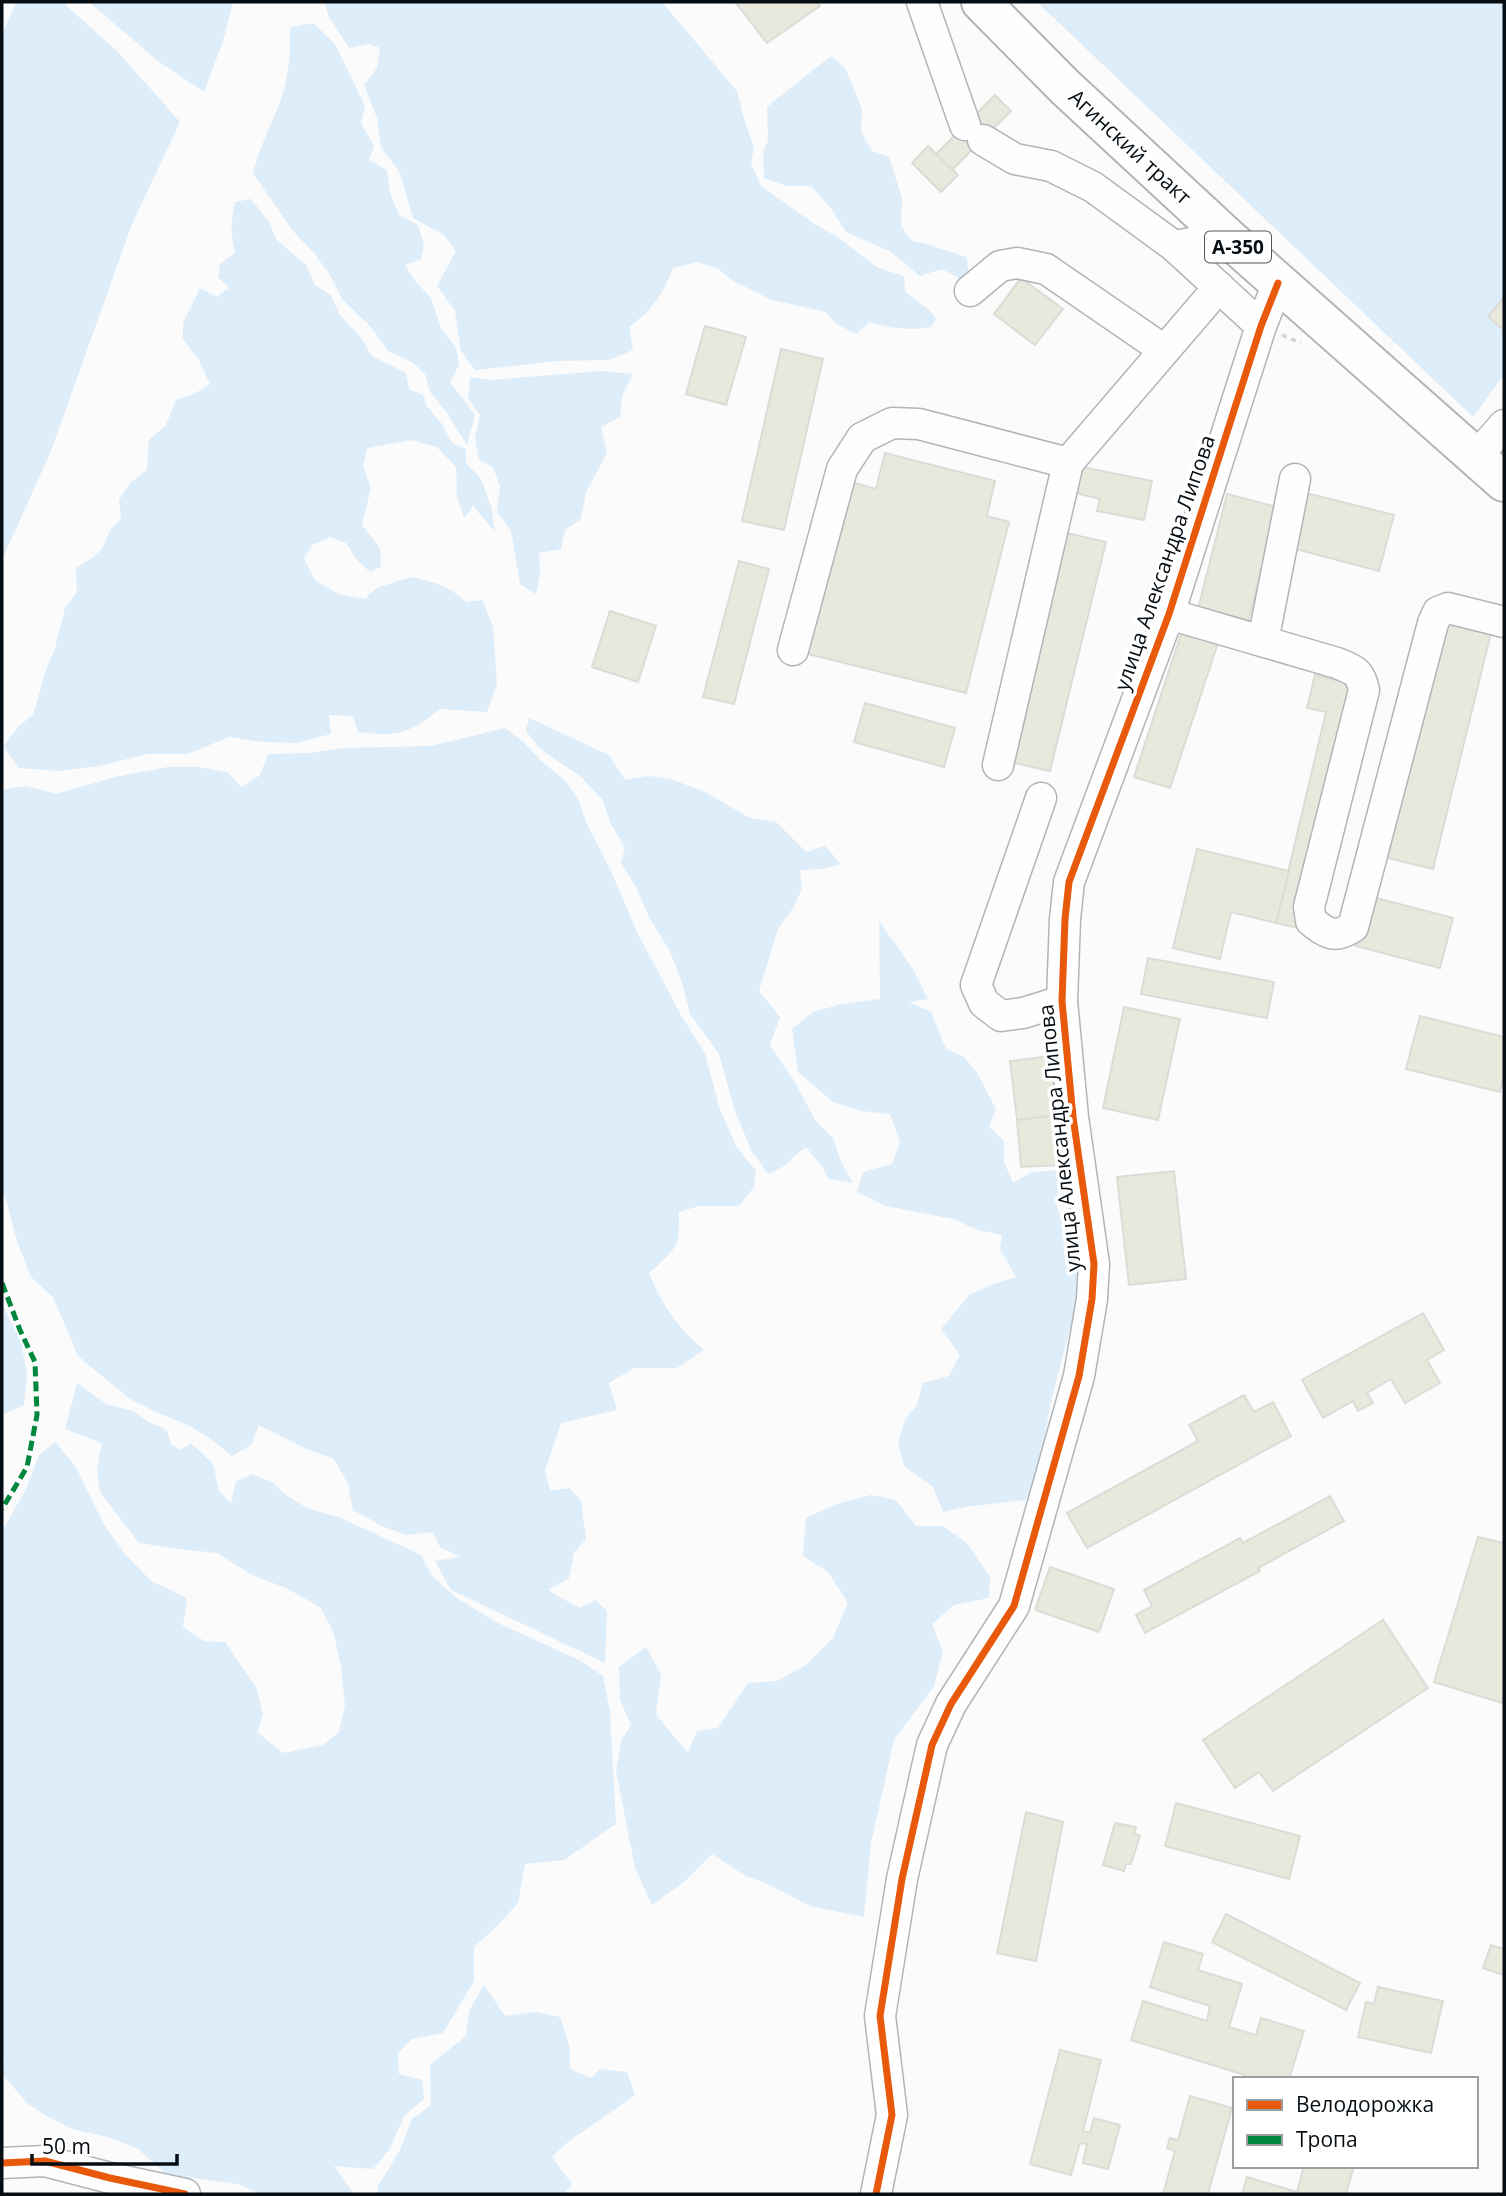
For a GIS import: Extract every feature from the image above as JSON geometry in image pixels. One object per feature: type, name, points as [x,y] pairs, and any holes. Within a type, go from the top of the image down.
[{"type":"highway","name":"Агинский тракт","points":[[981,2],[1065,87],[1278,284],[1490,469]]},
{"type":"street","points":[[922,2],[974,132],[1015,159],[1051,166],[1093,187],[1174,246],[1261,326]]},
{"type":"street","points":[[1174,246],[1227,237]]},
{"type":"street","points":[[970,291],[1000,266],[1017,263],[1046,269],[1164,350]]},
{"type":"street","name":"улица Александра Липова","points":[[876,2194],[892,2115],[880,2016],[902,1879],[932,1745],[951,1704],[1014,1606],[1079,1376],[1092,1300],[1094,1264],[1073,1117],[1062,1001],[1069,883],[1169,614],[1261,326],[1278,284]]},
{"type":"street","points":[[998,765],[1068,463],[1219,287]]},
{"type":"street","points":[[793,650],[842,469],[862,438],[892,423],[919,424],[1068,463]]},
{"type":"street","points":[[1490,469],[1504,425]]},
{"type":"street","points":[[1263,641],[1295,479]]},
{"type":"street","points":[[1169,614],[1346,667],[1356,671],[1361,679],[1364,690],[1309,907],[1311,921],[1326,933],[1342,934],[1353,927],[1433,622],[1438,612],[1448,608],[1504,622]]},
{"type":"street","points":[[1041,798],[976,985],[984,1003],[1001,1016],[1023,1013],[1062,1001]]},
{"type":"street","points":[[2,2163],[45,2161],[185,2194]]},
{"type":"street","points":[[858,2194],[882,2162]]},
{"type":"path","points":[[1261,326],[1311,347]]},
{"type":"shaded area","points":[[16,2],[62,2],[116,50],[180,122],[132,224],[51,451],[2,560],[2,35]]},
{"type":"shaded area","points":[[89,2],[233,2],[223,41],[204,92],[158,61]]},
{"type":"shaded area","points":[[325,2],[662,2],[737,91],[754,148],[751,163],[761,186],[878,268],[904,276],[905,292],[936,318],[931,327],[915,329],[869,322],[856,334],[835,323],[826,312],[772,300],[735,282],[717,268],[697,262],[673,268],[656,301],[629,327],[633,350],[609,360],[557,361],[475,370],[461,351],[455,311],[437,286],[456,251],[444,235],[413,218],[400,173],[381,147],[377,118],[364,85],[377,68],[380,48],[369,44],[349,48],[328,15]]},
{"type":"shaded area","points":[[1037,2],[1504,2],[1504,375],[1473,417]]},
{"type":"shaded area","points":[[313,23],[335,44],[365,106],[361,123],[374,146],[369,160],[387,170],[390,193],[399,215],[418,225],[424,245],[421,259],[405,265],[431,298],[441,328],[456,348],[459,365],[450,382],[475,415],[467,445],[430,392],[425,374],[412,362],[389,352],[371,327],[342,299],[330,275],[292,230],[253,173],[284,90],[290,27]]},
{"type":"shaded area","points":[[831,56],[845,68],[862,109],[861,132],[872,151],[889,157],[902,198],[901,226],[912,241],[967,257],[969,284],[942,269],[920,276],[891,252],[846,232],[830,207],[811,186],[787,186],[764,178],[763,151],[768,141],[767,107]]},
{"type":"shaded area","points":[[251,199],[269,222],[276,239],[306,265],[315,285],[331,295],[340,315],[361,338],[372,356],[406,373],[409,389],[423,395],[426,405],[442,424],[452,443],[466,449],[466,463],[481,479],[491,506],[495,532],[473,506],[464,518],[457,496],[456,467],[437,447],[411,440],[367,448],[363,467],[371,488],[362,525],[380,548],[381,567],[370,572],[357,560],[346,543],[330,537],[312,545],[304,559],[315,580],[338,594],[365,599],[376,588],[412,577],[436,583],[467,602],[482,600],[493,627],[497,684],[487,712],[440,709],[411,729],[393,734],[358,732],[353,716],[329,715],[331,734],[297,743],[229,737],[188,754],[147,754],[99,766],[59,771],[18,768],[4,746],[19,726],[33,715],[65,608],[77,592],[76,568],[102,549],[110,530],[121,519],[119,500],[131,482],[147,470],[149,440],[166,425],[176,400],[194,394],[210,384],[199,360],[183,339],[183,323],[200,288],[217,297],[229,288],[218,277],[220,264],[235,253],[232,228],[235,202]]},
{"type":"shaded area","points":[[602,371],[633,374],[622,396],[620,417],[601,427],[607,453],[586,492],[581,519],[565,530],[561,549],[539,553],[540,575],[536,594],[520,584],[511,531],[497,511],[500,487],[493,467],[479,460],[475,437],[480,415],[468,398],[470,377],[490,380]]},
{"type":"shaded area","points":[[529,718],[609,755],[625,780],[649,776],[671,779],[705,792],[750,818],[776,822],[806,852],[825,846],[841,864],[822,869],[800,870],[802,889],[778,929],[759,991],[780,1017],[770,1045],[796,1084],[815,1120],[833,1138],[841,1162],[853,1183],[829,1179],[806,1147],[785,1165],[768,1174],[751,1150],[734,1108],[719,1054],[690,1014],[682,982],[669,950],[621,863],[625,848],[610,822],[603,800],[581,777],[539,748],[526,731]]},
{"type":"shaded area","points":[[505,728],[565,780],[579,801],[586,822],[637,932],[682,1017],[705,1053],[719,1107],[737,1148],[756,1171],[754,1187],[739,1206],[699,1206],[679,1212],[677,1241],[665,1259],[649,1273],[672,1315],[704,1350],[677,1368],[634,1368],[609,1383],[617,1410],[561,1423],[545,1470],[550,1491],[570,1488],[581,1501],[586,1539],[574,1553],[569,1578],[548,1590],[579,1608],[596,1600],[607,1611],[605,1663],[451,1590],[435,1561],[460,1557],[440,1547],[433,1532],[406,1535],[353,1510],[348,1484],[334,1459],[304,1448],[259,1425],[251,1445],[232,1456],[188,1425],[130,1399],[78,1356],[53,1297],[31,1277],[17,1241],[2,1185],[2,790],[26,786],[56,794],[115,777],[168,767],[199,767],[227,772],[242,787],[260,775],[268,754],[310,753],[344,748],[431,746]]},
{"type":"shaded area","points":[[879,921],[913,969],[928,999],[909,1002],[931,1012],[946,1049],[964,1057],[976,1071],[996,1109],[989,1126],[1004,1141],[1004,1162],[1013,1183],[1032,1172],[1059,1170],[1063,1183],[1055,1199],[1061,1220],[1076,1239],[1083,1279],[1050,1405],[1038,1482],[1025,1500],[943,1512],[933,1487],[904,1466],[898,1442],[906,1418],[916,1407],[923,1383],[949,1376],[960,1355],[941,1329],[969,1295],[1016,1277],[1000,1249],[1002,1235],[978,1230],[953,1219],[886,1206],[857,1192],[863,1172],[892,1164],[900,1142],[890,1114],[862,1111],[833,1102],[798,1072],[792,1029],[813,1012],[842,1004],[880,999]]},
{"type":"shaded area","points":[[2,1303],[21,1343],[27,1374],[24,1405],[2,1415]]},
{"type":"shaded area","points":[[77,1383],[108,1405],[134,1411],[147,1421],[167,1430],[171,1444],[181,1450],[191,1443],[213,1464],[219,1491],[231,1503],[236,1482],[252,1474],[272,1482],[286,1495],[309,1509],[341,1518],[421,1555],[432,1576],[457,1598],[496,1622],[581,1661],[603,1676],[610,1711],[616,1824],[564,1860],[525,1864],[518,1903],[474,1947],[474,1981],[443,2033],[412,2039],[398,2053],[399,2074],[422,2080],[424,2099],[405,2115],[389,2150],[373,2169],[334,2166],[354,2194],[261,2194],[237,2184],[166,2174],[137,2148],[108,2137],[72,2129],[45,2115],[27,2103],[2,2074],[2,1531],[26,1489],[39,1455],[55,1442],[76,1467],[103,1523],[125,1554],[151,1581],[187,1598],[183,1627],[204,1641],[225,1642],[256,1687],[263,1714],[257,1732],[283,1753],[323,1745],[339,1732],[345,1705],[341,1667],[333,1631],[320,1607],[286,1588],[252,1575],[217,1553],[139,1543],[100,1492],[97,1469],[102,1443],[65,1429]]},
{"type":"shaded area","points":[[871,1495],[896,1500],[916,1526],[943,1526],[967,1543],[990,1577],[989,1598],[954,1605],[932,1624],[943,1652],[934,1686],[894,1740],[871,1843],[864,1917],[810,1906],[744,1875],[712,1854],[684,1882],[652,1905],[635,1868],[616,1771],[621,1741],[631,1725],[620,1700],[619,1667],[646,1647],[661,1674],[656,1715],[688,1753],[697,1731],[718,1728],[748,1683],[777,1681],[806,1665],[833,1638],[848,1603],[828,1572],[803,1556],[806,1518],[836,1504]]},
{"type":"shaded area","points":[[484,1985],[505,2016],[536,2012],[560,2017],[570,2048],[570,2069],[591,2078],[600,2069],[627,2072],[635,2095],[568,2142],[552,2157],[572,2184],[564,2194],[378,2194],[378,2186],[400,2150],[412,2119],[431,2105],[430,2065],[466,2036],[469,2011]]},
{"type":"building","points":[[735,2],[816,2],[820,6],[767,43]]},
{"type":"building","points":[[995,95],[1011,111],[952,170],[936,154]]},
{"type":"building","points":[[928,146],[958,175],[941,192],[912,163]]},
{"type":"building","points":[[1021,278],[1063,309],[1035,345],[994,314]]},
{"type":"building","points":[[1504,297],[1504,330],[1488,317]]},
{"type":"building","points":[[705,326],[746,337],[726,405],[686,394]]},
{"type":"building","points":[[781,349],[823,359],[784,530],[742,521]]},
{"type":"building","points":[[885,453],[995,481],[987,516],[1009,522],[966,693],[808,654],[851,482],[876,489]]},
{"type":"building","points":[[1082,467],[1152,481],[1144,520],[1097,511],[1100,499],[1076,493]]},
{"type":"building","points":[[1302,492],[1394,515],[1379,571],[1288,547]]},
{"type":"building","points":[[1227,494],[1277,507],[1248,622],[1198,609]]},
{"type":"building","points":[[1066,533],[1106,542],[1050,771],[1010,762]]},
{"type":"building","points":[[739,561],[769,569],[734,704],[703,697]]},
{"type":"building","points":[[610,611],[656,626],[638,682],[592,667]]},
{"type":"building","points":[[1444,617],[1492,629],[1433,869],[1384,857]]},
{"type":"building","points":[[1183,628],[1219,640],[1170,788],[1134,777]]},
{"type":"building","points":[[1315,675],[1355,685],[1298,928],[1276,923],[1326,712],[1307,708]]},
{"type":"building","points":[[865,703],[955,728],[944,767],[854,742]]},
{"type":"building","points":[[1197,849],[1289,871],[1276,923],[1231,912],[1220,959],[1173,948]]},
{"type":"building","points":[[1369,896],[1453,918],[1440,968],[1356,946]]},
{"type":"building","points":[[1148,958],[1274,982],[1267,1018],[1141,994]]},
{"type":"building","points":[[1124,1007],[1180,1019],[1158,1120],[1103,1108]]},
{"type":"building","points":[[1420,1016],[1504,1037],[1504,1074],[1500,1092],[1406,1069]]},
{"type":"building","points":[[1050,1056],[1057,1115],[1017,1120],[1010,1061]]},
{"type":"building","points":[[1057,1115],[1063,1165],[1021,1167],[1017,1120]]},
{"type":"building","points":[[1174,1171],[1186,1279],[1129,1285],[1117,1177]]},
{"type":"building","points":[[1423,1313],[1444,1350],[1427,1360],[1440,1383],[1405,1403],[1391,1379],[1367,1393],[1373,1403],[1358,1411],[1353,1401],[1323,1418],[1302,1380]]},
{"type":"building","points":[[1244,1395],[1254,1412],[1273,1402],[1291,1436],[1087,1548],[1067,1513],[1198,1441],[1189,1425]]},
{"type":"building","points":[[1330,1496],[1344,1521],[1258,1568],[1260,1571],[1145,1633],[1136,1615],[1152,1606],[1144,1590],[1240,1538],[1243,1543]]},
{"type":"building","points":[[1478,1537],[1504,1543],[1502,1703],[1434,1682]]},
{"type":"building","points":[[1050,1567],[1114,1589],[1099,1632],[1035,1610]]},
{"type":"building","points":[[1383,1620],[1428,1688],[1273,1791],[1259,1772],[1235,1788],[1203,1740]]},
{"type":"building","points":[[1176,1803],[1300,1836],[1289,1879],[1165,1846]]},
{"type":"building","points":[[1026,1812],[1063,1822],[1036,1961],[997,1953]]},
{"type":"building","points":[[1115,1823],[1136,1827],[1134,1834],[1140,1836],[1131,1864],[1126,1864],[1124,1871],[1103,1865]]},
{"type":"building","points":[[1226,1914],[1360,1983],[1346,2010],[1212,1942]]},
{"type":"building","points":[[1164,1942],[1203,1954],[1198,1970],[1242,1984],[1229,2027],[1256,2035],[1261,2018],[1304,2031],[1290,2077],[1244,2077],[1131,2040],[1143,2001],[1207,2021],[1210,2006],[1150,1987]]},
{"type":"building","points":[[1491,1945],[1504,1949],[1504,1975],[1483,1968]]},
{"type":"building","points":[[1378,1987],[1443,2001],[1431,2053],[1358,2037],[1366,2002],[1374,2004]]},
{"type":"building","points":[[1060,2050],[1101,2060],[1083,2131],[1090,2133],[1094,2118],[1120,2125],[1108,2169],[1083,2163],[1087,2144],[1080,2143],[1071,2175],[1030,2164]]},
{"type":"building","points":[[1190,2096],[1232,2108],[1208,2194],[1163,2194],[1175,2151],[1167,2148],[1170,2138],[1178,2140]]},
{"type":"building","points":[[1303,2168],[1353,2168],[1346,2194],[1242,2194],[1247,2177],[1297,2192]]},
{"type":"marked path","points":[[2,1283],[35,1362],[37,1415],[27,1467],[2,1509]]},
{"type":"cycle path","points":[[876,2194],[892,2115],[880,2016],[902,1879],[932,1745],[951,1704],[1014,1606],[1079,1376],[1092,1299],[1094,1264],[1073,1117],[1062,1001],[1069,882],[1169,614],[1261,326],[1278,283]]},
{"type":"cycle path","points":[[2,2163],[45,2161],[185,2194]]}]
